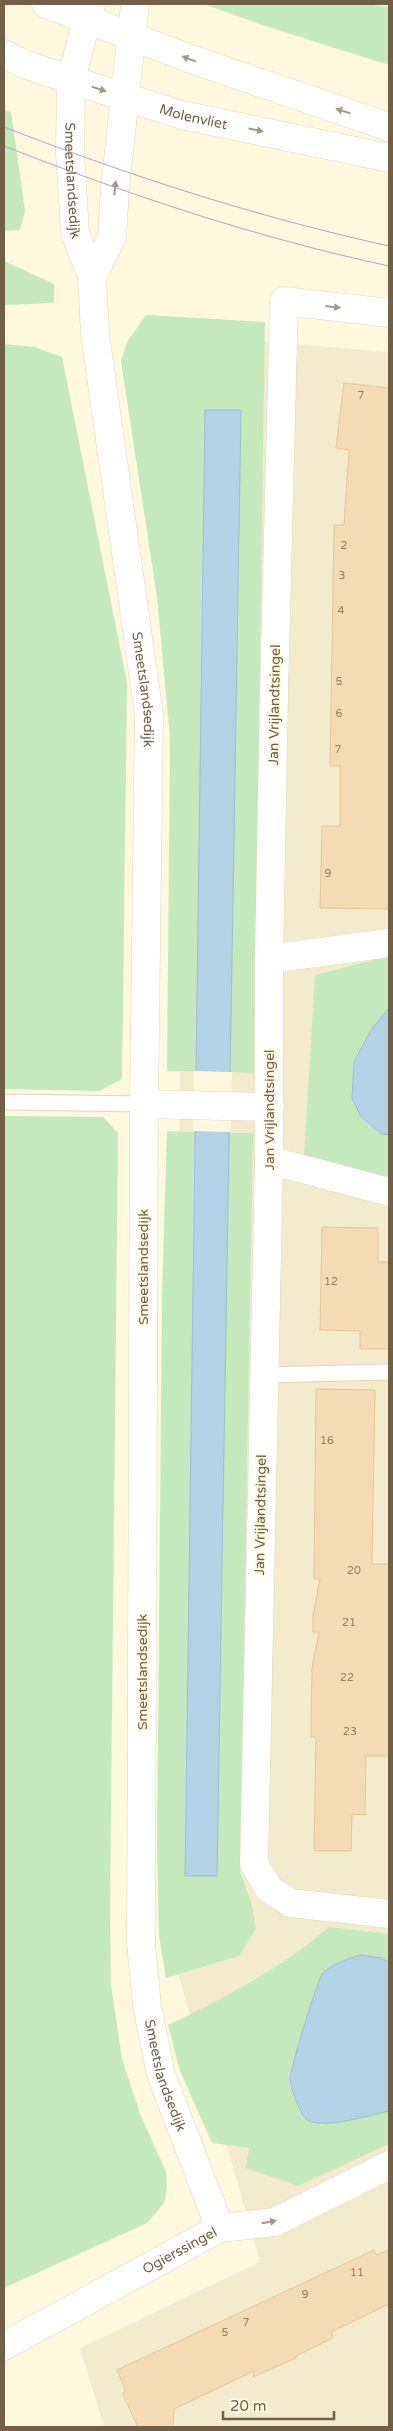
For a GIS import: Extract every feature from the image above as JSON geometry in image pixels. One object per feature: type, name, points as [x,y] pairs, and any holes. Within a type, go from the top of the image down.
[{"type":"street","points":[[46,4],[89,12],[133,37],[266,86],[389,126]]},
{"type":"street","name":"Smeetslandsedijk","points":[[92,277],[112,237],[115,188],[133,37],[135,4]]},
{"type":"street","name":"Smeetslandsedijk","points":[[89,12],[71,80],[70,153],[76,233],[92,277],[95,334],[149,715],[144,1104],[141,1944],[147,2006],[161,2075],[220,2228]]},
{"type":"street","name":"Molenvliet","points":[[4,54],[24,64],[71,80],[182,114],[389,158]]},
{"type":"street","name":"Jan Vrijlandtsingel","points":[[389,314],[284,301],[269,959],[258,1107],[270,1160],[263,1375],[254,1864],[269,1889],[291,1903],[389,1914]]},
{"type":"street","points":[[269,959],[389,943]]},
{"type":"street","points":[[144,1104],[258,1107]]},
{"type":"street","points":[[270,1160],[389,1192]]},
{"type":"street","name":"Ogierssingel","points":[[4,2346],[220,2228],[275,2222],[389,2165]]},
{"type":"lane","points":[[4,1102],[144,1104]]},
{"type":"lane","points":[[263,1375],[389,1372]]},
{"type":"shaded area","points":[[187,335],[389,352],[389,2427],[104,2427],[80,2348],[260,2262],[172,1952]]},
{"type":"green space","points":[[204,4],[364,4],[389,7],[389,65],[262,25]]},
{"type":"green space","points":[[4,110],[11,112],[25,211],[20,230],[4,231]]},
{"type":"green space","points":[[4,261],[54,284],[54,303],[4,305]]},
{"type":"green space","points":[[146,315],[265,322],[254,1073],[230,1072],[241,410],[205,411],[197,1071],[167,1071],[170,737],[157,597],[121,361],[127,342]]},
{"type":"green space","points":[[4,344],[34,347],[62,357],[127,683],[122,1079],[99,1091],[4,1089]]},
{"type":"green space","points":[[389,956],[389,1008],[386,1013],[382,1134],[389,1135],[389,1178],[304,1156],[315,975]]},
{"type":"green space","points":[[4,1116],[103,1117],[118,1133],[110,1908],[111,1985],[122,2059],[140,2114],[166,2172],[167,2188],[164,2203],[147,2223],[4,2288]]},
{"type":"green space","points":[[167,1131],[195,1132],[186,1876],[217,1876],[229,1133],[253,1133],[240,1872],[252,1904],[256,1929],[239,1956],[166,1978],[159,1936],[157,1848],[162,1295]]},
{"type":"green space","points":[[329,1927],[389,1934],[389,1963],[382,1958],[321,2125],[389,2111],[389,2144],[298,2186],[246,2168],[249,2148],[212,2143],[180,2071],[168,2025],[211,2004],[272,1969]]},
{"type":"water","points":[[205,410],[241,410],[217,1876],[185,1876]]},
{"type":"water","points":[[389,1008],[389,1135],[382,1134],[361,1117],[352,1098],[354,1062],[371,1030]]},
{"type":"water","points":[[361,1955],[382,1958],[389,1963],[389,2111],[335,2123],[314,2123],[304,2117],[290,2082],[295,2058],[310,2006],[323,1973],[336,1964]]},
{"type":"pier","points":[[194,1071],[232,1072],[231,1132],[193,1131]]},
{"type":"building","points":[[344,383],[389,388],[389,909],[320,908],[322,826],[340,826],[340,766],[330,766],[334,525],[344,525],[349,450],[336,448]]},
{"type":"building","points":[[322,1227],[378,1228],[378,1262],[389,1262],[389,1349],[360,1349],[360,1331],[320,1330]]},
{"type":"building","points":[[316,1389],[375,1390],[372,1564],[389,1564],[389,1756],[366,1756],[365,1815],[352,1814],[351,1851],[314,1851],[316,1737],[311,1737],[312,1668],[319,1632],[313,1632],[313,1616],[320,1579],[314,1579]]},
{"type":"building","points":[[374,2250],[376,2255],[389,2250],[389,2304],[331,2332],[333,2338],[296,2356],[296,2358],[253,2377],[254,2371],[174,2409],[173,2427],[138,2427],[123,2395],[125,2389],[117,2370]]},
{"type":"tram line","points":[[4,127],[146,179],[242,209],[389,246]]},
{"type":"tram line","points":[[4,146],[194,214],[291,242],[389,266]]}]
